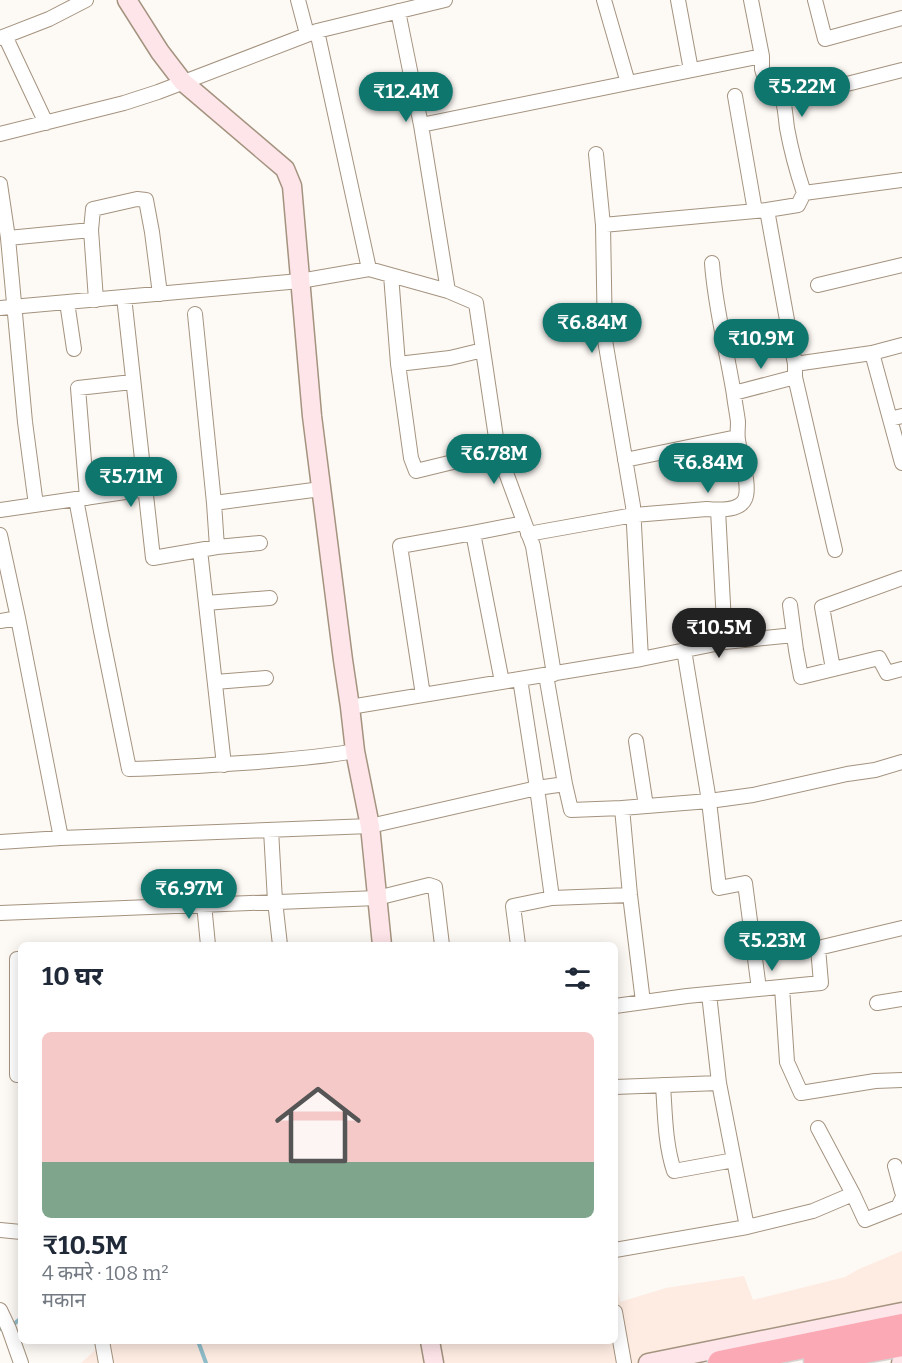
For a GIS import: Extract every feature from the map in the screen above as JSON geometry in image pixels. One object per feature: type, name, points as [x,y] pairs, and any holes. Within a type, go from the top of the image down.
[{"type":"highway","points":[[720,1363],[902,1326]]},
{"type":"highway","points":[[801,1363],[902,1344]]},
{"type":"street","points":[[46,123],[3,37],[49,19],[86,0]]},
{"type":"street","points":[[298,0],[312,32],[369,269]]},
{"type":"street","points":[[0,134],[124,103],[158,92],[312,32],[445,0]]},
{"type":"street","points":[[604,0],[628,82]]},
{"type":"street","points":[[678,0],[691,70]]},
{"type":"street","points":[[603,225],[761,211],[798,205],[804,193],[796,171],[784,100],[779,86],[768,86],[762,69],[762,56],[751,0]]},
{"type":"street","points":[[815,0],[825,39],[902,18]]},
{"type":"street","points":[[132,1],[160,52],[183,82],[285,169],[292,186],[312,416],[355,751],[370,826],[382,942]]},
{"type":"street","points":[[398,11],[422,125],[448,291]]},
{"type":"street","points":[[422,125],[762,56]]},
{"type":"street","points":[[784,100],[902,70]]},
{"type":"street","points":[[735,96],[835,550]]},
{"type":"street","points":[[596,154],[603,225],[605,340],[634,515],[641,659]]},
{"type":"street","points":[[804,193],[902,180]]},
{"type":"street","points":[[0,184],[8,238],[7,308],[36,505]]},
{"type":"street","points":[[96,300],[91,230],[93,209],[137,199],[146,200],[160,294]]},
{"type":"street","points":[[8,238],[91,230]]},
{"type":"street","points":[[423,695],[400,546],[473,533],[634,515],[717,510],[737,507],[743,502],[747,486],[737,437],[738,424],[734,393],[714,289],[712,263]]},
{"type":"street","points":[[818,285],[902,265]]},
{"type":"street","points":[[7,308],[300,281],[369,269],[448,291],[476,303],[498,451],[533,546],[565,784],[571,810],[709,801],[753,795],[875,770],[902,762]]},
{"type":"street","points":[[391,275],[398,364],[411,458],[416,471],[498,451]]},
{"type":"street","points":[[124,297],[153,558],[217,547],[260,543]]},
{"type":"street","points":[[67,302],[74,349]]},
{"type":"street","points":[[195,314],[217,547]]},
{"type":"street","points":[[734,393],[795,371],[902,345]]},
{"type":"street","points":[[398,364],[450,358],[483,350]]},
{"type":"street","points":[[872,353],[896,417],[902,462]]},
{"type":"street","points":[[132,382],[78,388],[82,499],[101,631],[129,769],[224,765],[355,751]]},
{"type":"street","points":[[626,460],[737,437]]},
{"type":"street","points":[[0,510],[145,489]]},
{"type":"street","points":[[214,503],[321,489]]},
{"type":"street","points":[[717,510],[725,642]]},
{"type":"street","points":[[473,533],[502,682]]},
{"type":"street","points":[[0,535],[61,838]]},
{"type":"street","points":[[200,550],[224,765]]},
{"type":"street","points":[[833,669],[822,607],[902,578]]},
{"type":"street","points":[[206,603],[270,598]]},
{"type":"street","points":[[790,605],[801,677],[879,658],[887,673],[902,669]]},
{"type":"street","points":[[0,621],[18,618]]},
{"type":"street","points":[[350,707],[641,659],[725,642],[794,634]]},
{"type":"street","points":[[684,650],[709,801],[719,888],[745,883],[759,989]]},
{"type":"street","points":[[215,682],[266,678]]},
{"type":"street","points":[[520,679],[552,898]]},
{"type":"street","points":[[636,741],[646,806]]},
{"type":"street","points":[[0,842],[370,826],[537,788],[565,784]]},
{"type":"street","points":[[622,808],[643,1002]]},
{"type":"street","points":[[271,830],[280,942]]},
{"type":"street","points":[[0,913],[377,898],[429,885],[435,887],[442,942]]},
{"type":"street","points":[[518,942],[513,906],[552,898],[630,895]]},
{"type":"street","points":[[204,904],[208,942]]},
{"type":"street","points":[[618,1006],[821,983],[818,948],[902,928]]},
{"type":"street","points":[[18,959],[18,1075]]},
{"type":"street","points":[[782,987],[787,1062],[801,1093],[875,1081],[902,1080]]},
{"type":"street","points":[[709,994],[719,1083],[747,1227]]},
{"type":"street","points":[[877,1003],[902,999]]},
{"type":"street","points":[[618,1087],[719,1083]]},
{"type":"street","points":[[663,1085],[671,1162],[674,1171],[734,1160]]},
{"type":"street","points":[[818,1128],[865,1220],[898,1207],[902,1199]]},
{"type":"street","points":[[895,1166],[902,1192]]},
{"type":"street","points":[[618,1249],[747,1227],[813,1211],[853,1194]]},
{"type":"street","points":[[0,1230],[18,1232]]},
{"type":"street","points":[[648,1363],[902,1312]]},
{"type":"street","points":[[5,1320],[21,1363]]},
{"type":"street","points":[[618,1329],[624,1363]]},
{"type":"street","points":[[103,1344],[106,1363]]},
{"type":"street","points":[[431,1344],[434,1363]]},
{"type":"shaded area","points":[[902,1251],[902,1309],[637,1363],[81,1363],[102,1344],[618,1344],[618,1291],[620,1302],[666,1288],[744,1276],[753,1300],[845,1277]]},
{"type":"waterway","points":[[0,1329],[18,1321]]},
{"type":"waterway","points":[[199,1344],[206,1363]]}]
